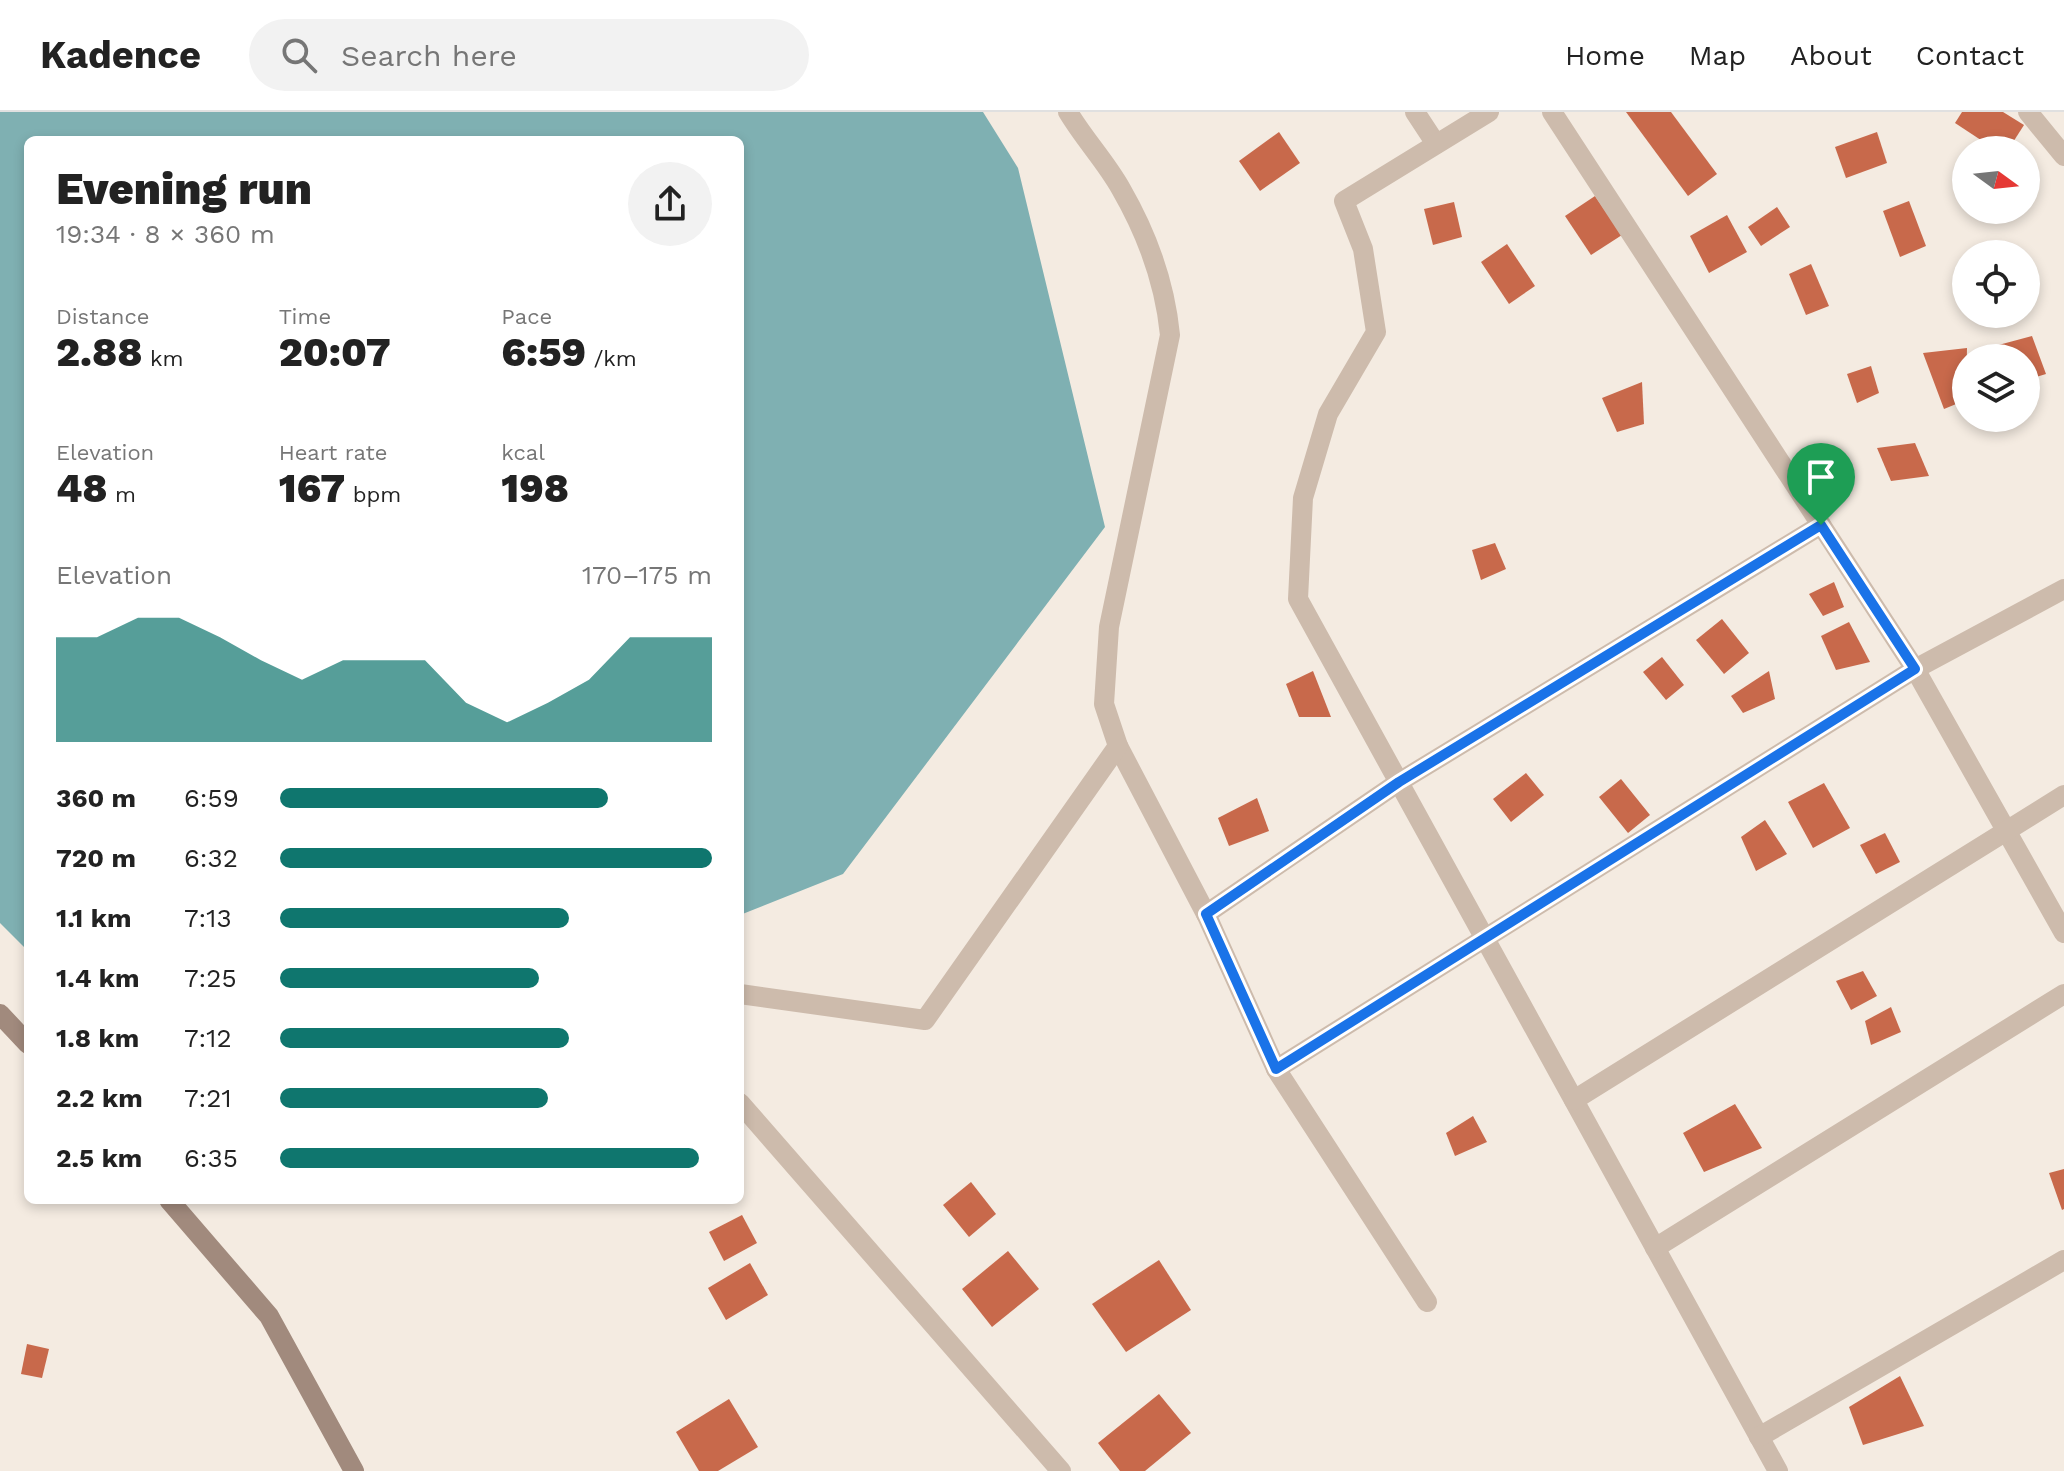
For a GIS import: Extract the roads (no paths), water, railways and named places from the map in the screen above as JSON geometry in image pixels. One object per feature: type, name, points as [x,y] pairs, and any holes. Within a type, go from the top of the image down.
[{"type":"street","points":[[1068,112],[1121,187],[1141,230],[1166,295],[1170,335],[1109,627],[1104,704],[1118,746],[1206,914],[1276,1069],[1427,1302]]},
{"type":"street","points":[[1415,112],[1436,144]]},
{"type":"street","points":[[1489,112],[1344,201],[1363,249],[1376,332],[1328,414],[1303,498],[1298,599],[1778,1471]]},
{"type":"street","points":[[1552,112],[1915,669],[2064,933]]},
{"type":"street","points":[[2028,112],[2064,156]]},
{"type":"street","points":[[1206,914],[1399,782],[1821,525]]},
{"type":"street","points":[[1276,1069],[1486,941],[1915,669],[2064,589]]},
{"type":"street","points":[[744,995],[925,1020],[1118,746]]},
{"type":"street","points":[[1574,1100],[2064,795]]},
{"type":"street","points":[[1655,1248],[2064,994]]},
{"type":"street","points":[[0,1014],[24,1040]]},
{"type":"street","points":[[744,1108],[1061,1471]]},
{"type":"street","points":[[172,1204],[269,1316],[354,1471]]},
{"type":"street","points":[[1759,1437],[2064,1260]]},
{"type":"water","points":[[0,112],[983,112],[1018,168],[1105,527],[843,874],[744,913],[744,136],[24,136],[24,947],[0,923]]}]
